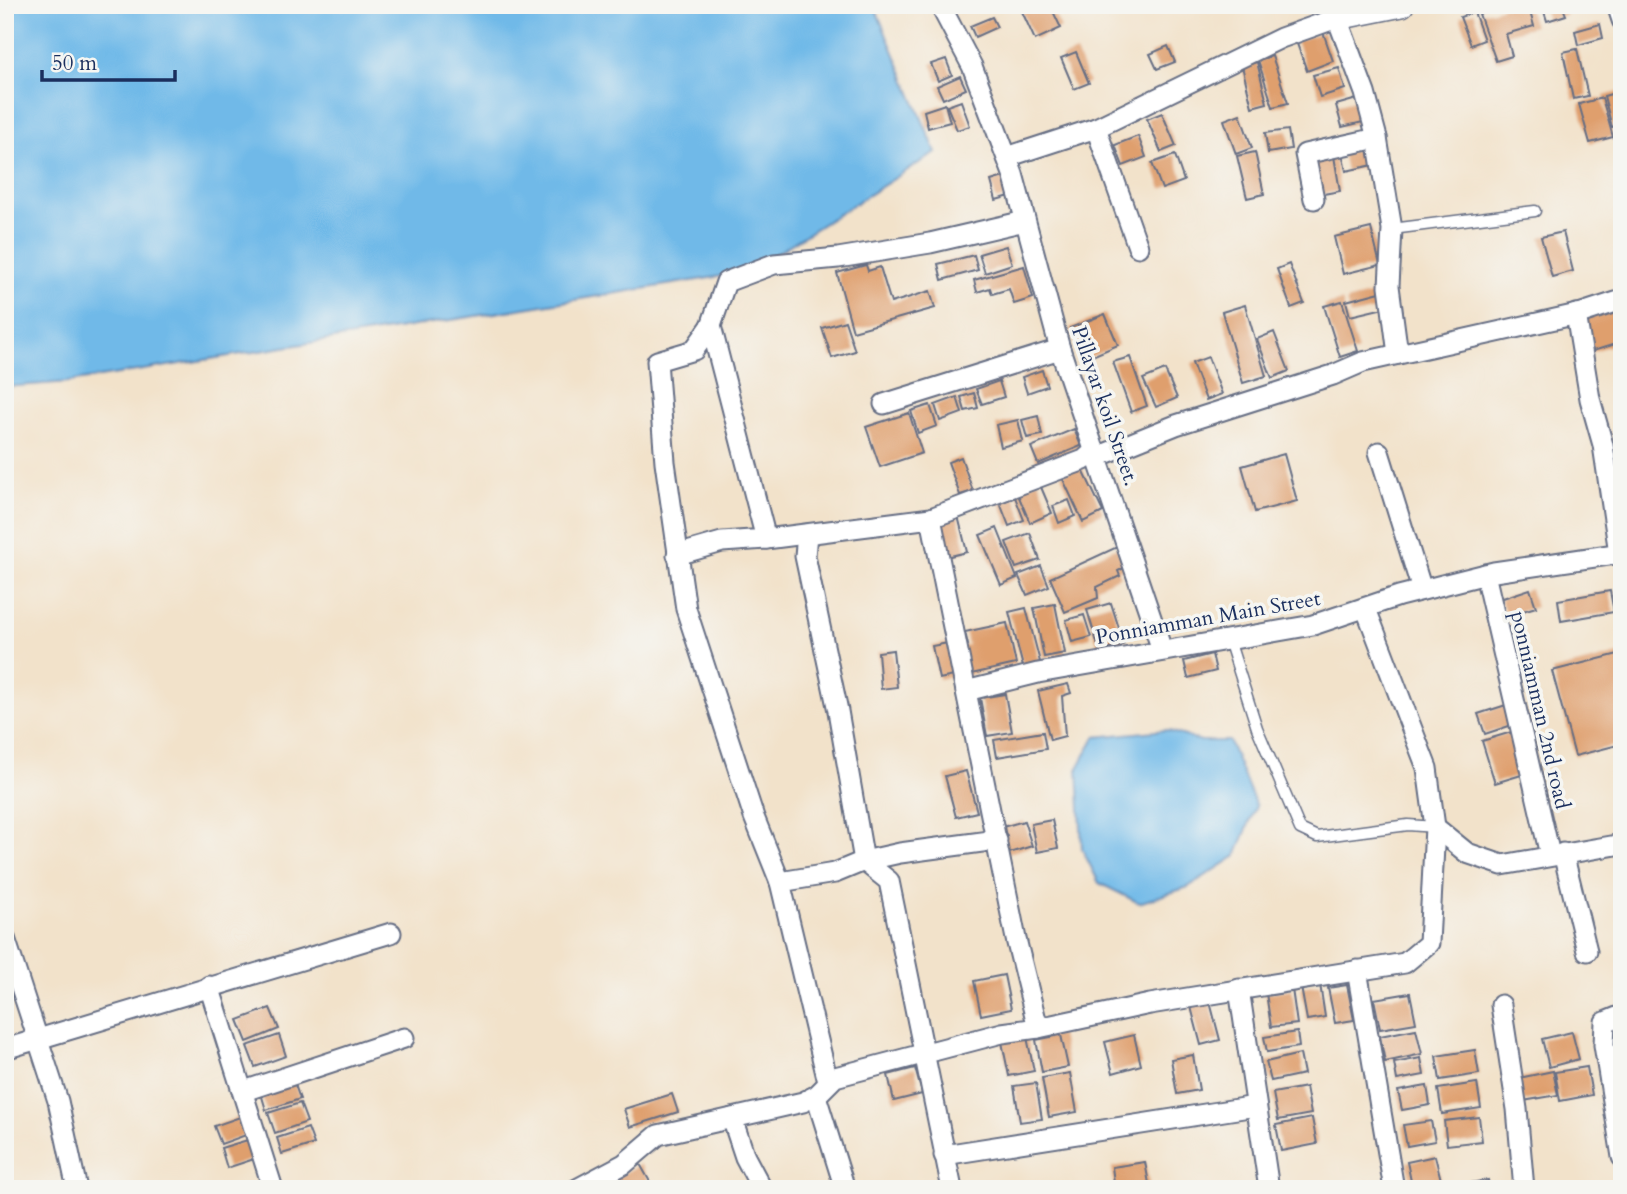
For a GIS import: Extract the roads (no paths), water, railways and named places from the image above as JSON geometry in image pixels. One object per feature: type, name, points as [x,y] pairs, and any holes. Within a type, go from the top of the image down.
[{"type":"street","name":"Pillayar koil Street.","points":[[940,5],[972,66],[1010,165],[1060,349],[1162,650]]},
{"type":"street","points":[[1010,165],[1096,128],[1334,12],[1402,5]]},
{"type":"street","points":[[1616,5],[1622,20]]},
{"type":"street","points":[[1334,12],[1365,93],[1377,138],[1392,229],[1389,286],[1398,354]]},
{"type":"street","points":[[1096,128],[1139,247]]},
{"type":"street","points":[[1314,199],[1305,154],[1377,138]]},
{"type":"street","points":[[845,1189],[780,881],[754,817],[686,609],[677,555],[657,361],[694,350],[711,326],[726,282],[774,264],[838,258],[930,243],[1025,221]]},
{"type":"street","points":[[677,555],[722,542],[931,518],[1096,454],[1258,397],[1334,375],[1363,362],[1576,314],[1622,300]]},
{"type":"street","points":[[1576,314],[1590,399],[1603,445],[1620,552]]},
{"type":"street","points":[[711,326],[766,539]]},
{"type":"street","points":[[884,404],[1060,349]]},
{"type":"street","points":[[1379,452],[1422,590]]},
{"type":"street","points":[[931,518],[1016,939],[1038,1027]]},
{"type":"street","points":[[807,534],[805,556],[838,711],[864,861],[888,881],[952,1189]]},
{"type":"street","name":"Ponniamman Main Street","points":[[967,691],[1038,673],[1313,625],[1422,590],[1485,574],[1620,552]]},
{"type":"street","name":"ponniamman 2nd road","points":[[1485,574],[1557,854],[1587,951]]},
{"type":"street","points":[[577,1189],[602,1183],[658,1135],[754,1115],[822,1089],[835,1077],[1002,1033],[1239,989],[1405,963],[1429,943],[1435,827],[1427,768],[1366,609]]},
{"type":"street","points":[[1435,827],[1467,853],[1502,865],[1622,844]]},
{"type":"street","points":[[780,881],[835,873],[864,861],[900,853],[997,839]]},
{"type":"street","points":[[5,1049],[391,933]]},
{"type":"street","points":[[5,938],[9,966],[40,1038],[58,1101],[77,1189]]},
{"type":"street","points":[[1357,971],[1394,1189]]},
{"type":"street","points":[[209,986],[273,1189]]},
{"type":"street","points":[[1239,989],[1269,1189]]},
{"type":"street","points":[[1501,1005],[1517,1109],[1524,1189]]},
{"type":"street","points":[[1614,1018],[1604,1045],[1622,1157]]},
{"type":"street","points":[[244,1091],[404,1038]]},
{"type":"street","points":[[944,1155],[1256,1106]]},
{"type":"street","points":[[732,1118],[745,1157],[762,1189]]},
{"type":"lane","points":[[1392,229],[1535,211]]},
{"type":"lane","points":[[1229,640],[1257,728],[1300,829],[1317,837],[1408,825],[1435,827]]},
{"type":"water","points":[[5,5],[874,5],[936,152],[747,272],[69,382],[5,387]]},
{"type":"water","points":[[1166,730],[1201,741],[1229,741],[1256,806],[1236,856],[1188,887],[1139,903],[1099,883],[1082,849],[1078,768],[1095,737]]}]
